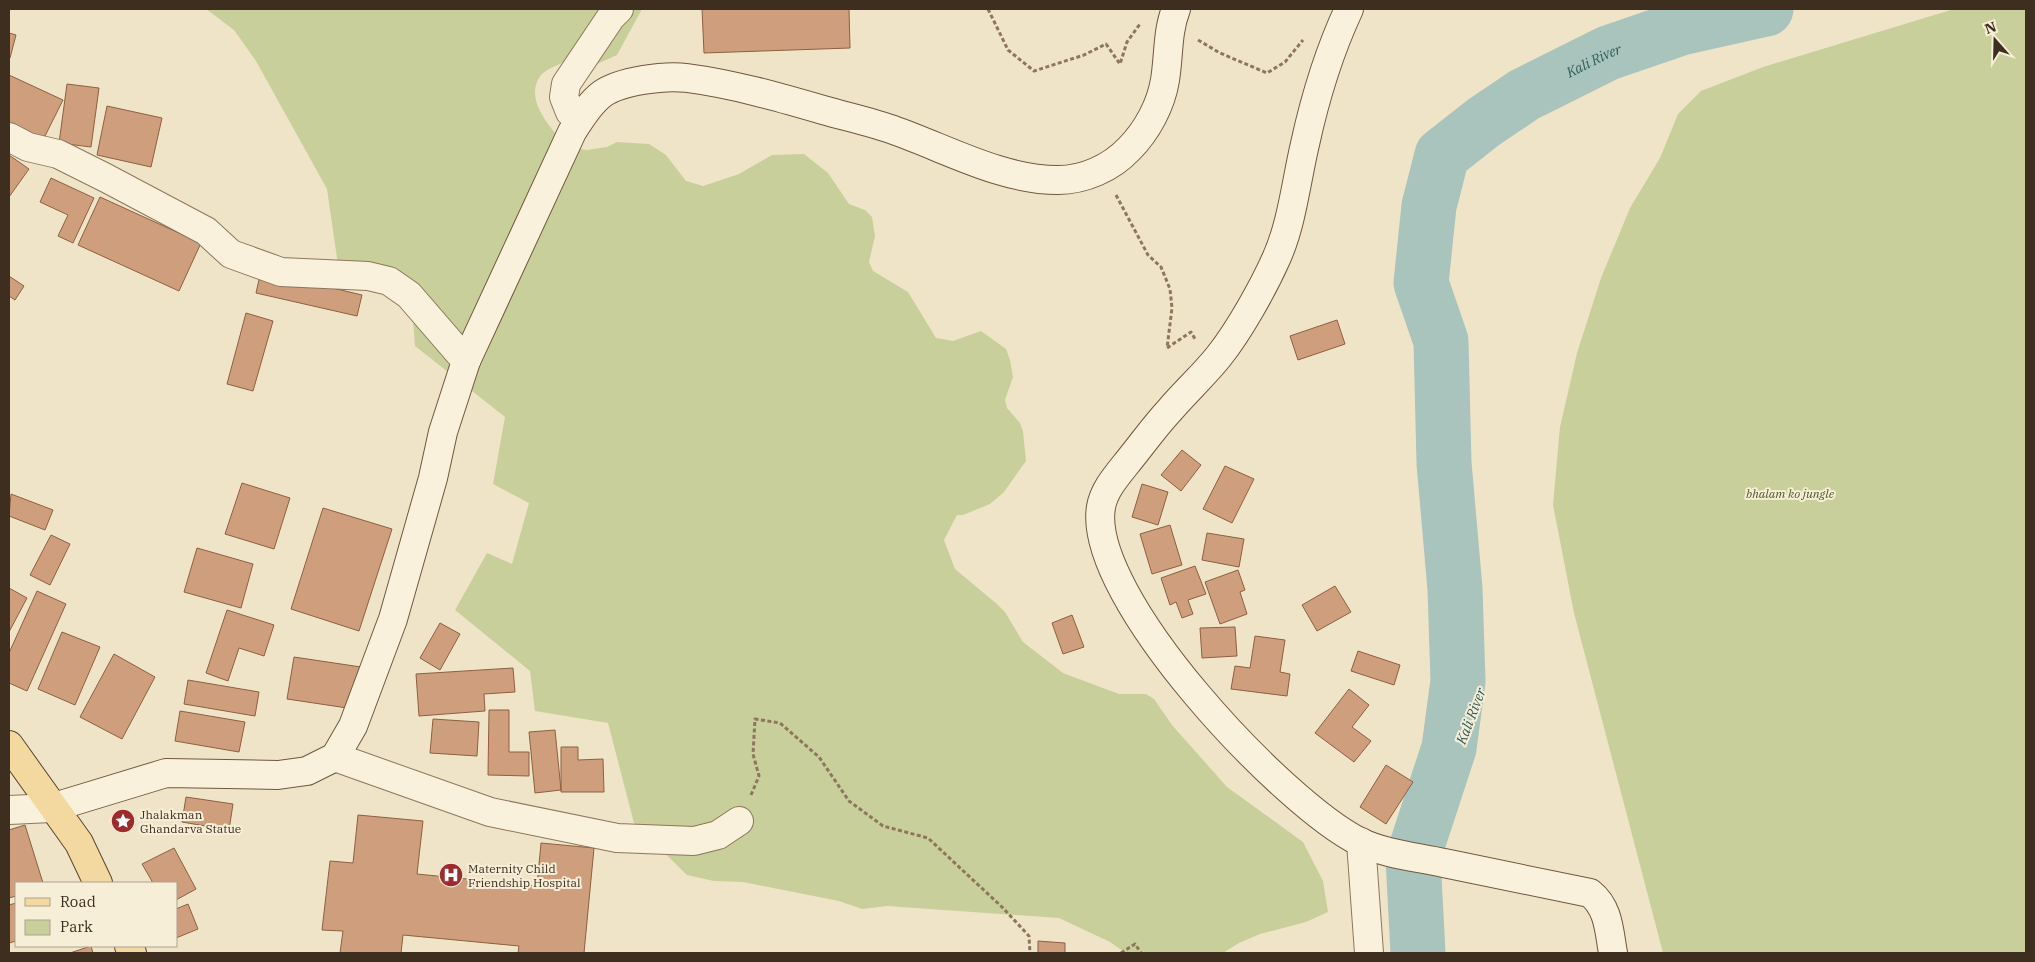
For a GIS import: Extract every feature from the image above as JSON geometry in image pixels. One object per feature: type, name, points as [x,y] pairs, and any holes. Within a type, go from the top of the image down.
[{"type":"main road","points":[[583,114],[577,115],[570,112],[564,97],[566,84],[610,17],[619,9]]},
{"type":"main road","points":[[1350,9],[1336,38],[1322,79],[1290,215],[1277,258],[1220,355],[1168,412],[1113,481],[1101,506],[1102,531],[1106,555],[1119,585],[1144,628],[1201,698],[1248,750],[1324,820],[1361,842],[1397,853],[1590,893],[1599,900],[1605,909],[1613,953]]},
{"type":"main road","points":[[9,810],[52,808],[166,773],[278,776],[307,771],[335,757],[353,726],[393,619],[433,478],[443,432],[466,361],[559,158],[583,114],[603,93],[630,82],[685,78],[756,91],[893,130],[1022,176],[1057,180],[1074,179],[1090,175],[1118,159],[1147,127],[1158,103],[1165,80],[1172,20]]},
{"type":"main road","points":[[9,137],[28,147],[58,154],[106,178],[206,231],[231,254],[280,272],[368,276],[389,281],[409,295],[466,361]]},
{"type":"main road","points":[[9,745],[52,808],[79,843],[98,882]]},
{"type":"main road","points":[[335,757],[490,812],[618,838],[694,841],[718,835],[739,820]]},
{"type":"main road","points":[[1361,842],[1370,953]]},
{"type":"path","points":[[988,9],[1008,50],[1034,71],[1084,55],[1106,44],[1120,64],[1127,42],[1141,23],[1152,24],[1172,20],[1195,38],[1220,53],[1267,73],[1285,62],[1305,38]]},
{"type":"path","points":[[1101,168],[1148,255],[1161,267],[1170,289],[1172,308],[1167,348],[1191,332],[1210,366]]},
{"type":"path","points":[[739,820],[759,776],[753,754],[755,719],[780,723],[819,757],[849,801],[883,826],[928,838],[1002,907],[1029,936],[1030,953]]},
{"type":"path","points":[[1121,953],[1135,944],[1141,953]]},
{"type":"green space","points":[[206,9],[642,9],[617,55],[586,69],[562,63],[541,75],[536,85],[535,94],[537,104],[548,123],[567,147],[587,150],[607,147],[617,142],[649,144],[666,155],[686,181],[703,186],[739,174],[772,155],[804,154],[828,173],[849,204],[865,210],[872,217],[875,236],[869,262],[873,271],[908,292],[936,338],[953,341],[981,331],[1006,349],[1013,377],[1005,400],[1007,408],[1020,423],[1023,431],[1026,461],[1004,492],[990,504],[963,515],[957,515],[944,540],[955,569],[1005,612],[1023,642],[1063,673],[1119,694],[1146,694],[1154,699],[1172,725],[1227,787],[1303,842],[1323,881],[1328,912],[1306,922],[1260,934],[1239,943],[1223,953],[1126,953],[1110,942],[1059,918],[887,906],[862,909],[839,901],[743,882],[714,881],[687,875],[634,823],[608,723],[535,711],[530,671],[455,610],[487,553],[512,564],[529,503],[493,484],[505,417],[415,346],[412,308],[338,265],[327,189],[256,61],[234,30]]},
{"type":"green space","name":"bhalam ko jungle","points":[[1954,9],[2026,9],[2026,953],[1663,953],[1574,613],[1553,505],[1560,427],[1577,353],[1601,278],[1630,208],[1660,158],[1678,114],[1701,91],[1763,67]]},
{"type":"building","points":[[702,9],[849,9],[850,48],[704,53]]},
{"type":"building","points":[[9,33],[16,35],[10,58],[9,58]]},
{"type":"building","points":[[9,75],[63,100],[43,140],[9,124]]},
{"type":"building","points":[[67,84],[99,88],[91,147],[59,143]]},
{"type":"building","points":[[107,106],[162,118],[151,167],[97,155]]},
{"type":"building","points":[[9,155],[29,169],[9,197]]},
{"type":"building","points":[[51,178],[94,198],[73,243],[58,236],[68,215],[40,202]]},
{"type":"building","points":[[100,197],[201,243],[179,291],[78,245]]},
{"type":"building","points":[[261,271],[362,295],[357,316],[256,293]]},
{"type":"building","points":[[9,276],[24,286],[15,300],[9,296]]},
{"type":"building","points":[[246,313],[273,321],[253,391],[227,384]]},
{"type":"building","points":[[1337,320],[1345,344],[1298,360],[1290,336]]},
{"type":"building","points":[[1182,450],[1201,465],[1181,491],[1161,475]]},
{"type":"building","points":[[1225,466],[1254,479],[1232,523],[1203,509]]},
{"type":"building","points":[[242,483],[290,498],[274,549],[225,534]]},
{"type":"building","points":[[1142,484],[1168,492],[1158,525],[1132,517]]},
{"type":"building","points":[[11,494],[53,510],[45,530],[9,516]]},
{"type":"building","points":[[323,508],[392,529],[359,631],[291,609]]},
{"type":"building","points":[[1170,525],[1182,565],[1152,574],[1140,534]]},
{"type":"building","points":[[1207,533],[1244,539],[1239,567],[1202,560]]},
{"type":"building","points":[[51,535],[70,544],[50,585],[30,575]]},
{"type":"building","points":[[197,548],[253,564],[241,608],[184,592]]},
{"type":"building","points":[[1195,566],[1206,594],[1188,600],[1193,614],[1182,618],[1176,602],[1170,605],[1161,578]]},
{"type":"building","points":[[1238,570],[1245,590],[1240,592],[1247,614],[1220,624],[1205,582]]},
{"type":"building","points":[[1335,586],[1351,612],[1317,631],[1302,605]]},
{"type":"building","points":[[9,588],[27,598],[9,632]]},
{"type":"building","points":[[37,591],[66,604],[27,691],[9,683],[9,653]]},
{"type":"building","points":[[227,610],[274,625],[264,656],[239,648],[228,681],[206,673]]},
{"type":"building","points":[[1072,615],[1084,647],[1063,654],[1052,623]]},
{"type":"building","points":[[440,623],[460,634],[440,670],[420,658]]},
{"type":"building","points":[[1235,627],[1237,656],[1202,658],[1200,628]]},
{"type":"building","points":[[62,632],[100,647],[75,705],[38,689]]},
{"type":"building","points":[[1255,636],[1285,640],[1280,672],[1290,674],[1287,696],[1231,689],[1235,666],[1250,668]]},
{"type":"building","points":[[1358,651],[1400,665],[1394,685],[1351,671]]},
{"type":"building","points":[[114,654],[155,677],[122,739],[80,717]]},
{"type":"building","points":[[294,657],[361,667],[354,709],[287,699]]},
{"type":"building","points":[[513,668],[515,692],[484,694],[485,711],[419,716],[416,674]]},
{"type":"building","points":[[188,680],[259,692],[255,716],[184,704]]},
{"type":"building","points":[[1349,689],[1369,705],[1352,727],[1371,741],[1354,762],[1315,733]]},
{"type":"building","points":[[489,710],[509,710],[509,752],[529,752],[529,776],[488,775]]},
{"type":"building","points":[[180,711],[245,722],[239,752],[175,741]]},
{"type":"building","points":[[433,719],[479,722],[477,756],[430,753]]},
{"type":"building","points":[[555,730],[561,790],[535,793],[529,732]]},
{"type":"building","points":[[561,747],[578,747],[578,760],[603,759],[604,792],[561,792]]},
{"type":"building","points":[[1386,765],[1413,782],[1386,824],[1360,807]]},
{"type":"building","points":[[186,797],[233,804],[229,830],[182,822]]},
{"type":"building","points":[[358,815],[423,821],[417,874],[537,886],[541,843],[594,848],[584,953],[518,953],[519,946],[403,935],[401,953],[340,953],[343,931],[322,930],[330,861],[353,863]]},
{"type":"building","points":[[25,825],[43,882],[15,882],[15,896],[9,898],[9,830]]},
{"type":"building","points":[[174,848],[196,889],[178,899],[178,882],[152,882],[142,864]]},
{"type":"building","points":[[15,903],[15,941],[9,943],[9,905]]},
{"type":"building","points":[[188,904],[198,929],[178,937],[178,908]]},
{"type":"building","points":[[1038,941],[1065,943],[1065,953],[1038,953]]},
{"type":"building","points":[[91,947],[93,953],[70,953]]},
{"type":"waterway","name":"Kali River","points":[[1418,953],[1413,858],[1449,748],[1458,681],[1455,589],[1444,463],[1441,341],[1421,283],[1429,206],[1442,155],[1484,122],[1524,95],[1608,53],[1681,28],[1766,9]]},
{"type":"place","name":"Jhalakman Ghandarva Statue","points":[[123,821]]},
{"type":"place","name":"Maternity Child Friendship Hospital","points":[[451,875]]}]
